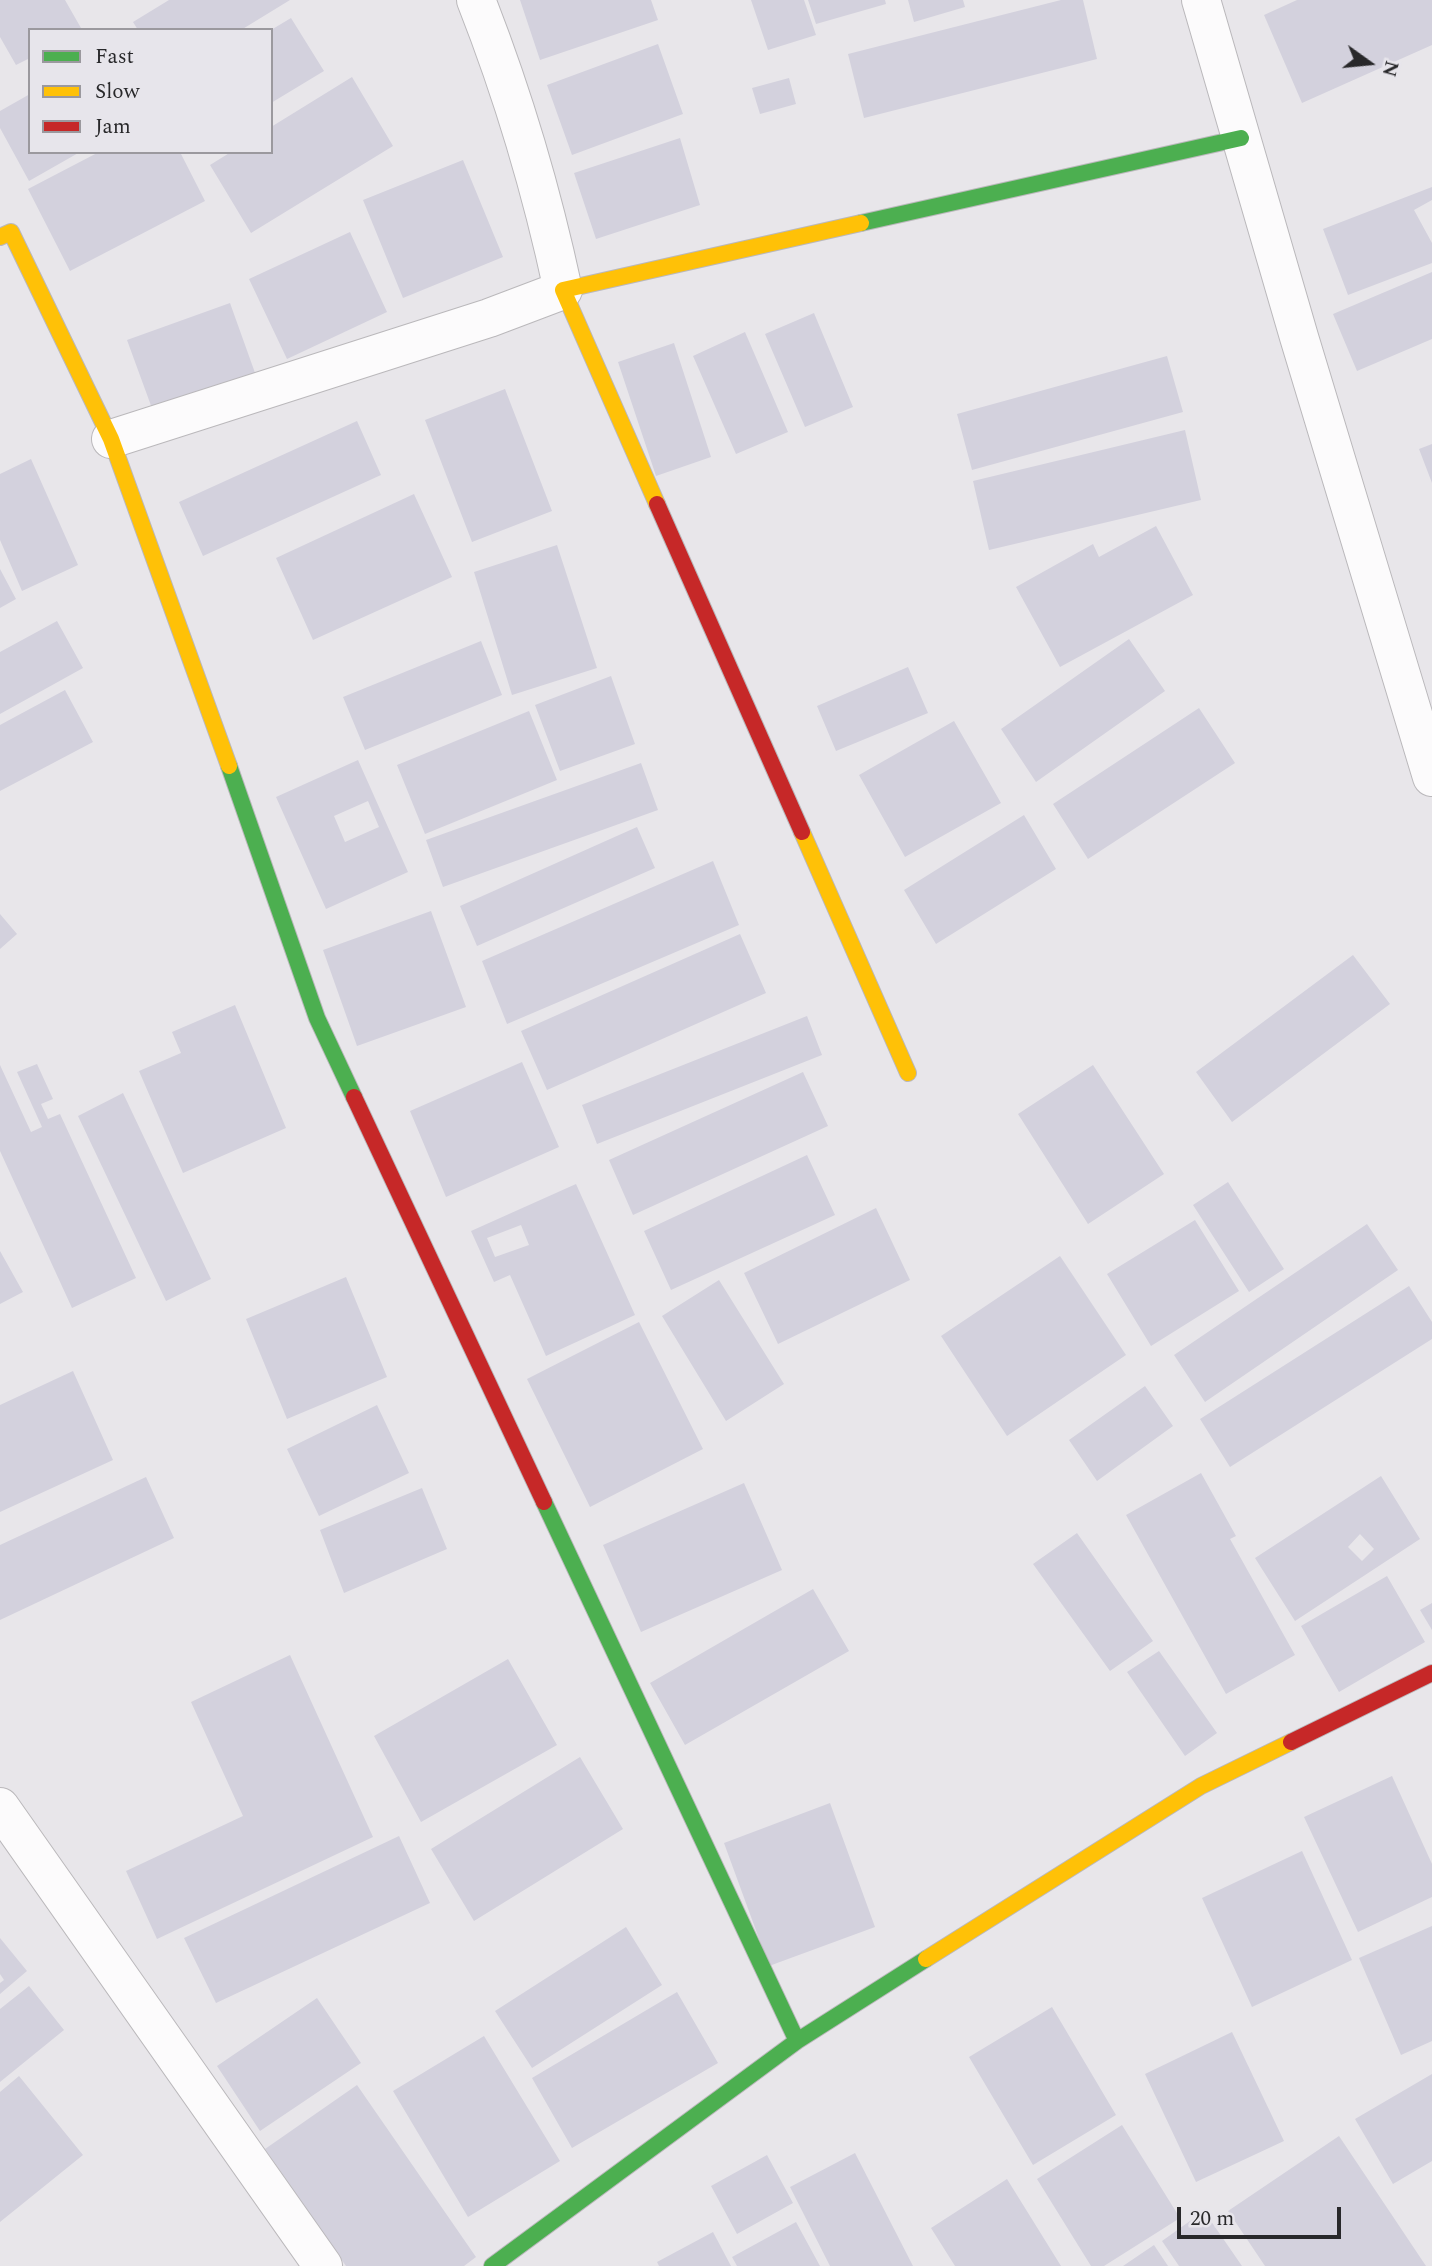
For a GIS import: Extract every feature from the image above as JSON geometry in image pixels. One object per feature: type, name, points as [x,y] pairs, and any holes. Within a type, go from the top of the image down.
[{"type":"street","points":[[476,0],[501,64],[552,236],[564,290],[908,1073]]},
{"type":"street","points":[[1201,0],[1432,777]]},
{"type":"street","points":[[111,439],[489,318],[564,290],[1241,138]]},
{"type":"street","points":[[4,228],[111,439],[317,1018],[797,2041]]},
{"type":"street","points":[[492,2266],[797,2041],[1200,1786],[1432,1673]]},
{"type":"street","points":[[0,1807],[323,2266]]},
{"type":"building","points":[[0,0],[65,0],[81,28],[28,28],[28,59],[16,65],[0,37]]},
{"type":"building","points":[[169,0],[290,0],[244,28],[137,28],[133,22]]},
{"type":"building","points":[[520,0],[651,0],[658,20],[540,60]]},
{"type":"building","points":[[751,0],[804,0],[816,35],[768,50]]},
{"type":"building","points":[[808,0],[885,0],[886,4],[816,24]]},
{"type":"building","points":[[908,0],[963,0],[965,7],[914,22]]},
{"type":"building","points":[[1061,0],[1083,0],[1097,59],[864,118],[848,54]]},
{"type":"building","points":[[1297,0],[1432,0],[1432,45],[1302,103],[1264,15]]},
{"type":"building","points":[[291,18],[324,71],[273,102],[273,29]]},
{"type":"building","points":[[658,44],[683,114],[572,155],[547,85]]},
{"type":"building","points":[[352,77],[393,146],[251,233],[210,165],[228,154],[273,154],[273,126]]},
{"type":"building","points":[[789,78],[796,104],[760,114],[752,88]]},
{"type":"building","points":[[28,95],[28,154],[76,154],[29,181],[0,128],[0,111]]},
{"type":"building","points":[[680,138],[700,205],[596,239],[574,173]]},
{"type":"building","points":[[95,154],[181,154],[205,201],[70,271],[28,189]]},
{"type":"building","points":[[463,160],[503,257],[403,298],[363,200]]},
{"type":"building","points":[[1432,187],[1432,200],[1414,210],[1432,243],[1432,263],[1348,295],[1323,229]]},
{"type":"building","points":[[350,232],[387,312],[287,359],[249,279]]},
{"type":"building","points":[[1432,272],[1432,339],[1357,371],[1333,314]]},
{"type":"building","points":[[230,303],[259,384],[157,422],[127,340]]},
{"type":"building","points":[[814,313],[853,407],[805,427],[765,334]]},
{"type":"building","points":[[745,332],[788,432],[736,454],[693,356]]},
{"type":"building","points":[[674,343],[711,457],[656,476],[618,362]]},
{"type":"building","points":[[1167,356],[1183,412],[972,470],[957,414]]},
{"type":"building","points":[[505,389],[552,511],[472,542],[425,420]]},
{"type":"building","points":[[357,421],[381,475],[203,556],[179,502]]},
{"type":"building","points":[[1185,430],[1201,500],[989,550],[973,481]]},
{"type":"building","points":[[1432,444],[1432,483],[1419,449]]},
{"type":"building","points":[[31,459],[78,565],[22,591],[0,540],[0,474]]},
{"type":"building","points":[[414,494],[452,577],[313,640],[276,558]]},
{"type":"building","points":[[1156,526],[1193,595],[1060,667],[1016,587],[1093,544],[1099,557]]},
{"type":"building","points":[[557,545],[597,668],[512,695],[474,572]]},
{"type":"building","points":[[0,569],[16,599],[0,608]]},
{"type":"building","points":[[57,621],[83,668],[0,714],[0,652]]},
{"type":"building","points":[[1129,639],[1165,691],[1036,782],[1001,729]]},
{"type":"building","points":[[481,641],[502,695],[365,750],[343,697]]},
{"type":"building","points":[[908,667],[928,713],[836,751],[817,706]]},
{"type":"building","points":[[611,676],[635,744],[560,771],[535,705]]},
{"type":"building","points":[[65,690],[93,742],[0,791],[0,725]]},
{"type":"building","points":[[1199,708],[1235,763],[1088,859],[1053,804]]},
{"type":"building","points":[[529,711],[557,780],[425,834],[397,765]]},
{"type":"building","points":[[954,721],[1001,803],[905,857],[859,775]]},
{"type":"building","points":[[358,760],[408,872],[326,909],[276,797]],"holes":[[[368,801],[379,827],[345,842],[334,816]]]},
{"type":"building","points":[[641,763],[658,810],[443,887],[426,840]]},
{"type":"building","points":[[1024,815],[1056,869],[936,944],[904,890]]},
{"type":"building","points":[[637,827],[655,868],[477,946],[460,906]]},
{"type":"building","points":[[713,861],[739,925],[507,1024],[482,961]]},
{"type":"building","points":[[431,911],[466,1007],[357,1046],[323,950]]},
{"type":"building","points":[[0,914],[17,934],[0,949]]},
{"type":"building","points":[[740,934],[766,993],[547,1090],[521,1031]]},
{"type":"building","points":[[1353,955],[1390,1004],[1232,1122],[1196,1072]]},
{"type":"building","points":[[235,1005],[286,1128],[183,1173],[139,1071],[181,1053],[172,1032]]},
{"type":"building","points":[[807,1016],[822,1055],[597,1144],[582,1105]]},
{"type":"building","points":[[522,1062],[559,1147],[446,1197],[410,1111]]},
{"type":"building","points":[[37,1064],[53,1099],[41,1104],[48,1119],[60,1114],[136,1278],[72,1308],[0,1151],[0,1065],[31,1132],[42,1127],[17,1072]]},
{"type":"building","points":[[1093,1065],[1164,1174],[1088,1224],[1018,1114]]},
{"type":"building","points":[[803,1072],[828,1126],[633,1215],[609,1160]]},
{"type":"building","points":[[123,1093],[211,1279],[166,1301],[78,1116]]},
{"type":"building","points":[[807,1155],[835,1215],[671,1290],[644,1231]]},
{"type":"building","points":[[1228,1182],[1284,1269],[1249,1292],[1193,1205]]},
{"type":"building","points":[[576,1184],[635,1315],[546,1356],[510,1275],[494,1282],[471,1231]],"holes":[[[521,1225],[529,1245],[495,1257],[487,1238]]]},
{"type":"building","points":[[876,1208],[910,1280],[778,1344],[744,1273]]},
{"type":"building","points":[[1195,1220],[1239,1291],[1151,1346],[1107,1274]]},
{"type":"building","points":[[1367,1224],[1398,1270],[1205,1402],[1174,1355]]},
{"type":"building","points":[[0,1251],[23,1292],[0,1304]]},
{"type":"building","points":[[1060,1256],[1126,1355],[1007,1436],[941,1336]]},
{"type":"building","points":[[346,1277],[387,1377],[287,1419],[246,1319]]},
{"type":"building","points":[[719,1280],[784,1384],[726,1421],[662,1316]]},
{"type":"building","points":[[1409,1286],[1432,1322],[1432,1339],[1230,1467],[1200,1419]]},
{"type":"building","points":[[639,1322],[703,1449],[590,1507],[527,1379]]},
{"type":"building","points":[[73,1371],[113,1460],[0,1512],[0,1405]]},
{"type":"building","points":[[1145,1386],[1173,1426],[1097,1481],[1069,1440]]},
{"type":"building","points":[[377,1405],[409,1473],[319,1516],[287,1449]]},
{"type":"building","points":[[1201,1473],[1236,1536],[1230,1539],[1295,1655],[1226,1694],[1126,1515]]},
{"type":"building","points":[[1381,1476],[1420,1539],[1295,1621],[1255,1558]],"holes":[[[1360,1534],[1374,1549],[1362,1561],[1348,1547]]]},
{"type":"building","points":[[146,1477],[174,1538],[0,1620],[0,1545]]},
{"type":"building","points":[[744,1483],[782,1570],[641,1632],[603,1545]]},
{"type":"building","points":[[422,1488],[447,1549],[344,1593],[320,1530]]},
{"type":"building","points":[[1077,1533],[1153,1641],[1110,1671],[1033,1564]]},
{"type":"building","points":[[1387,1576],[1425,1642],[1339,1692],[1301,1626]]},
{"type":"building","points":[[813,1589],[849,1651],[685,1745],[650,1683]]},
{"type":"building","points":[[1432,1603],[1432,1630],[1420,1610]]},
{"type":"building","points":[[1159,1651],[1217,1733],[1185,1756],[1127,1672]]},
{"type":"building","points":[[290,1655],[373,1837],[157,1939],[126,1871],[243,1816],[191,1702]]},
{"type":"building","points":[[508,1659],[557,1745],[421,1822],[374,1736]]},
{"type":"building","points":[[580,1757],[623,1829],[474,1921],[431,1849]]},
{"type":"building","points":[[1392,1776],[1432,1864],[1432,1897],[1358,1932],[1304,1817]]},
{"type":"building","points":[[830,1803],[875,1927],[769,1966],[724,1843]]},
{"type":"building","points":[[399,1836],[430,1903],[216,2003],[184,1938]]},
{"type":"building","points":[[1302,1851],[1352,1960],[1252,2007],[1202,1898]]},
{"type":"building","points":[[1432,1926],[1432,2041],[1401,2055],[1359,1958]]},
{"type":"building","points":[[626,1927],[662,1985],[532,2068],[495,2011]]},
{"type":"building","points":[[0,1938],[27,1971],[0,1994],[0,1983],[4,1980],[0,1974]]},
{"type":"building","points":[[29,1986],[64,2030],[0,2082],[0,2009]]},
{"type":"building","points":[[677,1992],[718,2063],[572,2148],[532,2078]]},
{"type":"building","points":[[317,1998],[361,2063],[260,2131],[217,2066]]},
{"type":"building","points":[[1052,2007],[1116,2115],[1033,2165],[969,2057]]},
{"type":"building","points":[[1232,2032],[1284,2141],[1196,2182],[1145,2074]]},
{"type":"building","points":[[484,2036],[560,2161],[468,2217],[393,2091]]},
{"type":"building","points":[[1432,2074],[1432,2161],[1393,2184],[1355,2119]]},
{"type":"building","points":[[19,2076],[83,2155],[0,2222],[0,2092]]},
{"type":"building","points":[[357,2085],[476,2257],[464,2266],[346,2266],[265,2149]]},
{"type":"building","points":[[1122,2125],[1180,2218],[1104,2266],[1091,2266],[1037,2179]]},
{"type":"building","points":[[1339,2136],[1426,2266],[1265,2266],[1228,2211]]},
{"type":"building","points":[[855,2153],[913,2266],[830,2266],[790,2187]]},
{"type":"building","points":[[767,2155],[793,2203],[737,2234],[711,2186]]},
{"type":"building","points":[[1007,2179],[1061,2266],[955,2266],[931,2228]]},
{"type":"building","points":[[1204,2211],[1242,2266],[1179,2266],[1162,2241]]},
{"type":"building","points":[[796,2222],[820,2266],[737,2266],[732,2257]]},
{"type":"building","points":[[713,2232],[731,2266],[659,2266],[657,2262]]},
{"type":"building","points":[[1154,2245],[1168,2266],[1123,2266]]},
{"type":"traffic: fast","points":[[861,223],[1241,138]]},
{"type":"traffic: fast","points":[[229,766],[317,1018],[354,1097]]},
{"type":"traffic: fast","points":[[544,1502],[797,2041]]},
{"type":"traffic: fast","points":[[492,2266],[797,2041],[926,1959]]},
{"type":"traffic: slow","points":[[657,504],[563,290],[861,223]]},
{"type":"traffic: slow","points":[[0,237],[11,232],[111,439],[229,766]]},
{"type":"traffic: slow","points":[[802,832],[908,1073]]},
{"type":"traffic: slow","points":[[926,1959],[1201,1786],[1291,1742]]},
{"type":"traffic: jam","points":[[657,504],[802,832]]},
{"type":"traffic: jam","points":[[354,1097],[544,1502]]},
{"type":"traffic: jam","points":[[1291,1742],[1432,1673]]}]
